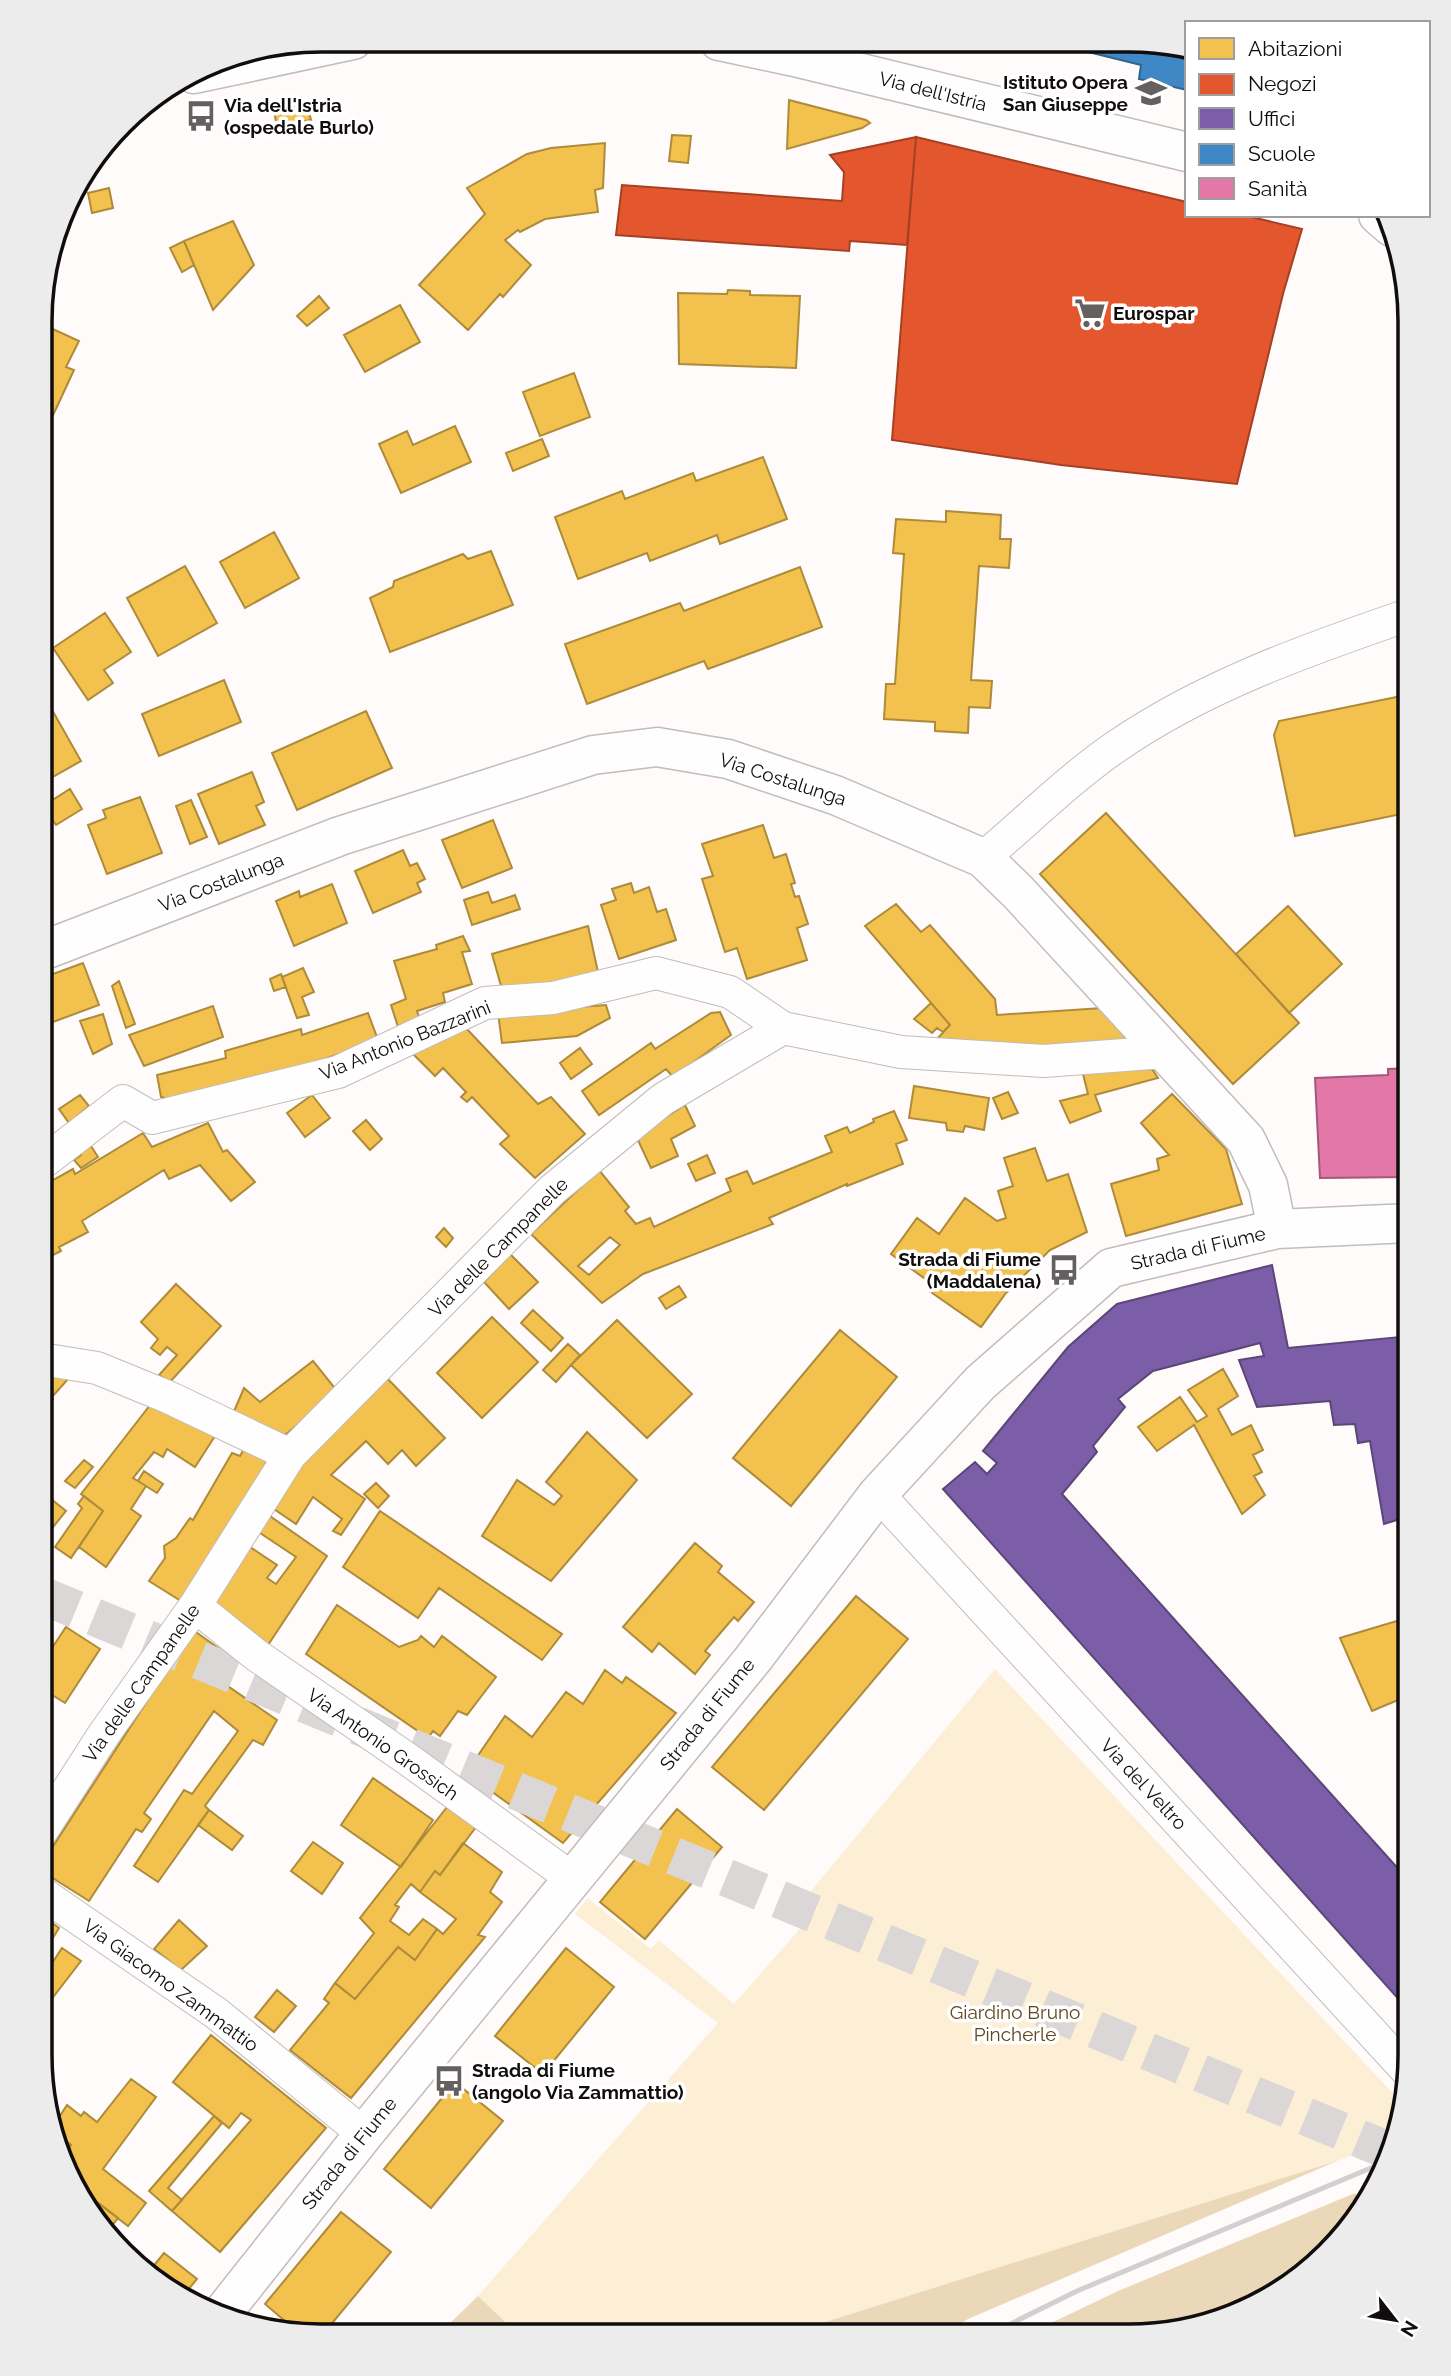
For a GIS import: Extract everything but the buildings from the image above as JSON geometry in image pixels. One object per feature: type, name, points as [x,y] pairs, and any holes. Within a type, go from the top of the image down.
[{"type":"main road","name":"Via dell'Istria","points":[[771,52],[1185,152]]},
{"type":"main road","name":"Via Costalunga","points":[[52,947],[340,836],[593,755],[657,747],[728,759],[835,795],[983,858],[1246,1140],[1268,1185],[1277,1229]]},
{"type":"main road","name":"Strada di Fiume","points":[[228,2306],[364,2134],[753,1659],[878,1494],[980,1383],[1111,1268],[1277,1229],[1398,1224]]},
{"type":"street","points":[[983,858],[1113,748],[1205,695],[1314,647],[1398,618]]},
{"type":"street","name":"Via Antonio Bazzarini","points":[[52,1156],[123,1101],[152,1118],[338,1072],[485,1003],[552,998],[656,973],[730,992],[783,1028]]},
{"type":"street","points":[[783,1028],[914,1053],[1044,1061],[1165,1052]]},
{"type":"street","name":"Via delle Campanelle","points":[[52,1815],[104,1734],[195,1606],[290,1455],[552,1190],[663,1099],[783,1028]]},
{"type":"street","points":[[52,1361],[97,1368],[168,1397],[290,1455]]},
{"type":"street","name":"Via del Veltro","points":[[878,1494],[1398,2061]]},
{"type":"street","name":"Via Antonio Grossich","points":[[195,1606],[256,1655],[573,1879]]},
{"type":"street","name":"Via Giacomo Zammattio","points":[[52,1900],[216,2013],[364,2134]]},
{"type":"green space","name":"Giardino Bruno Pincherle","points":[[995,1669],[1395,2095],[1383,2144],[1337,2161],[819,2324],[507,2324],[478,2296],[718,2023],[575,1914],[588,1898],[651,1949],[659,1940],[734,2004],[818,1908],[806,1897]]},
{"type":"shaded area","points":[[1337,2161],[960,2324],[819,2324]]},
{"type":"shaded area","points":[[1355,2193],[1357,2197],[1332,2232],[1307,2257],[1279,2278],[1232,2303],[1182,2318],[1147,2323],[1049,2324],[1118,2291]]},
{"type":"shaded area","points":[[478,2296],[507,2324],[449,2324]]},
{"type":"tunnel","points":[[52,1600],[1381,2148]]},
{"type":"railway","points":[[1010,2324],[1077,2291],[1374,2167]]},
{"type":"place","name":"Istituto Opera San Giuseppe","points":[[1151,93]]},
{"type":"place","name":"Via dell'Istria (ospedale Burlo)","points":[[201,116]]},
{"type":"place","name":"Eurospar","points":[[1090,313]]},
{"type":"place","name":"Strada di Fiume (Maddalena)","points":[[1064,1270]]},
{"type":"place","name":"Strada di Fiume (angolo Via Zammattio)","points":[[449,2081]]}]
